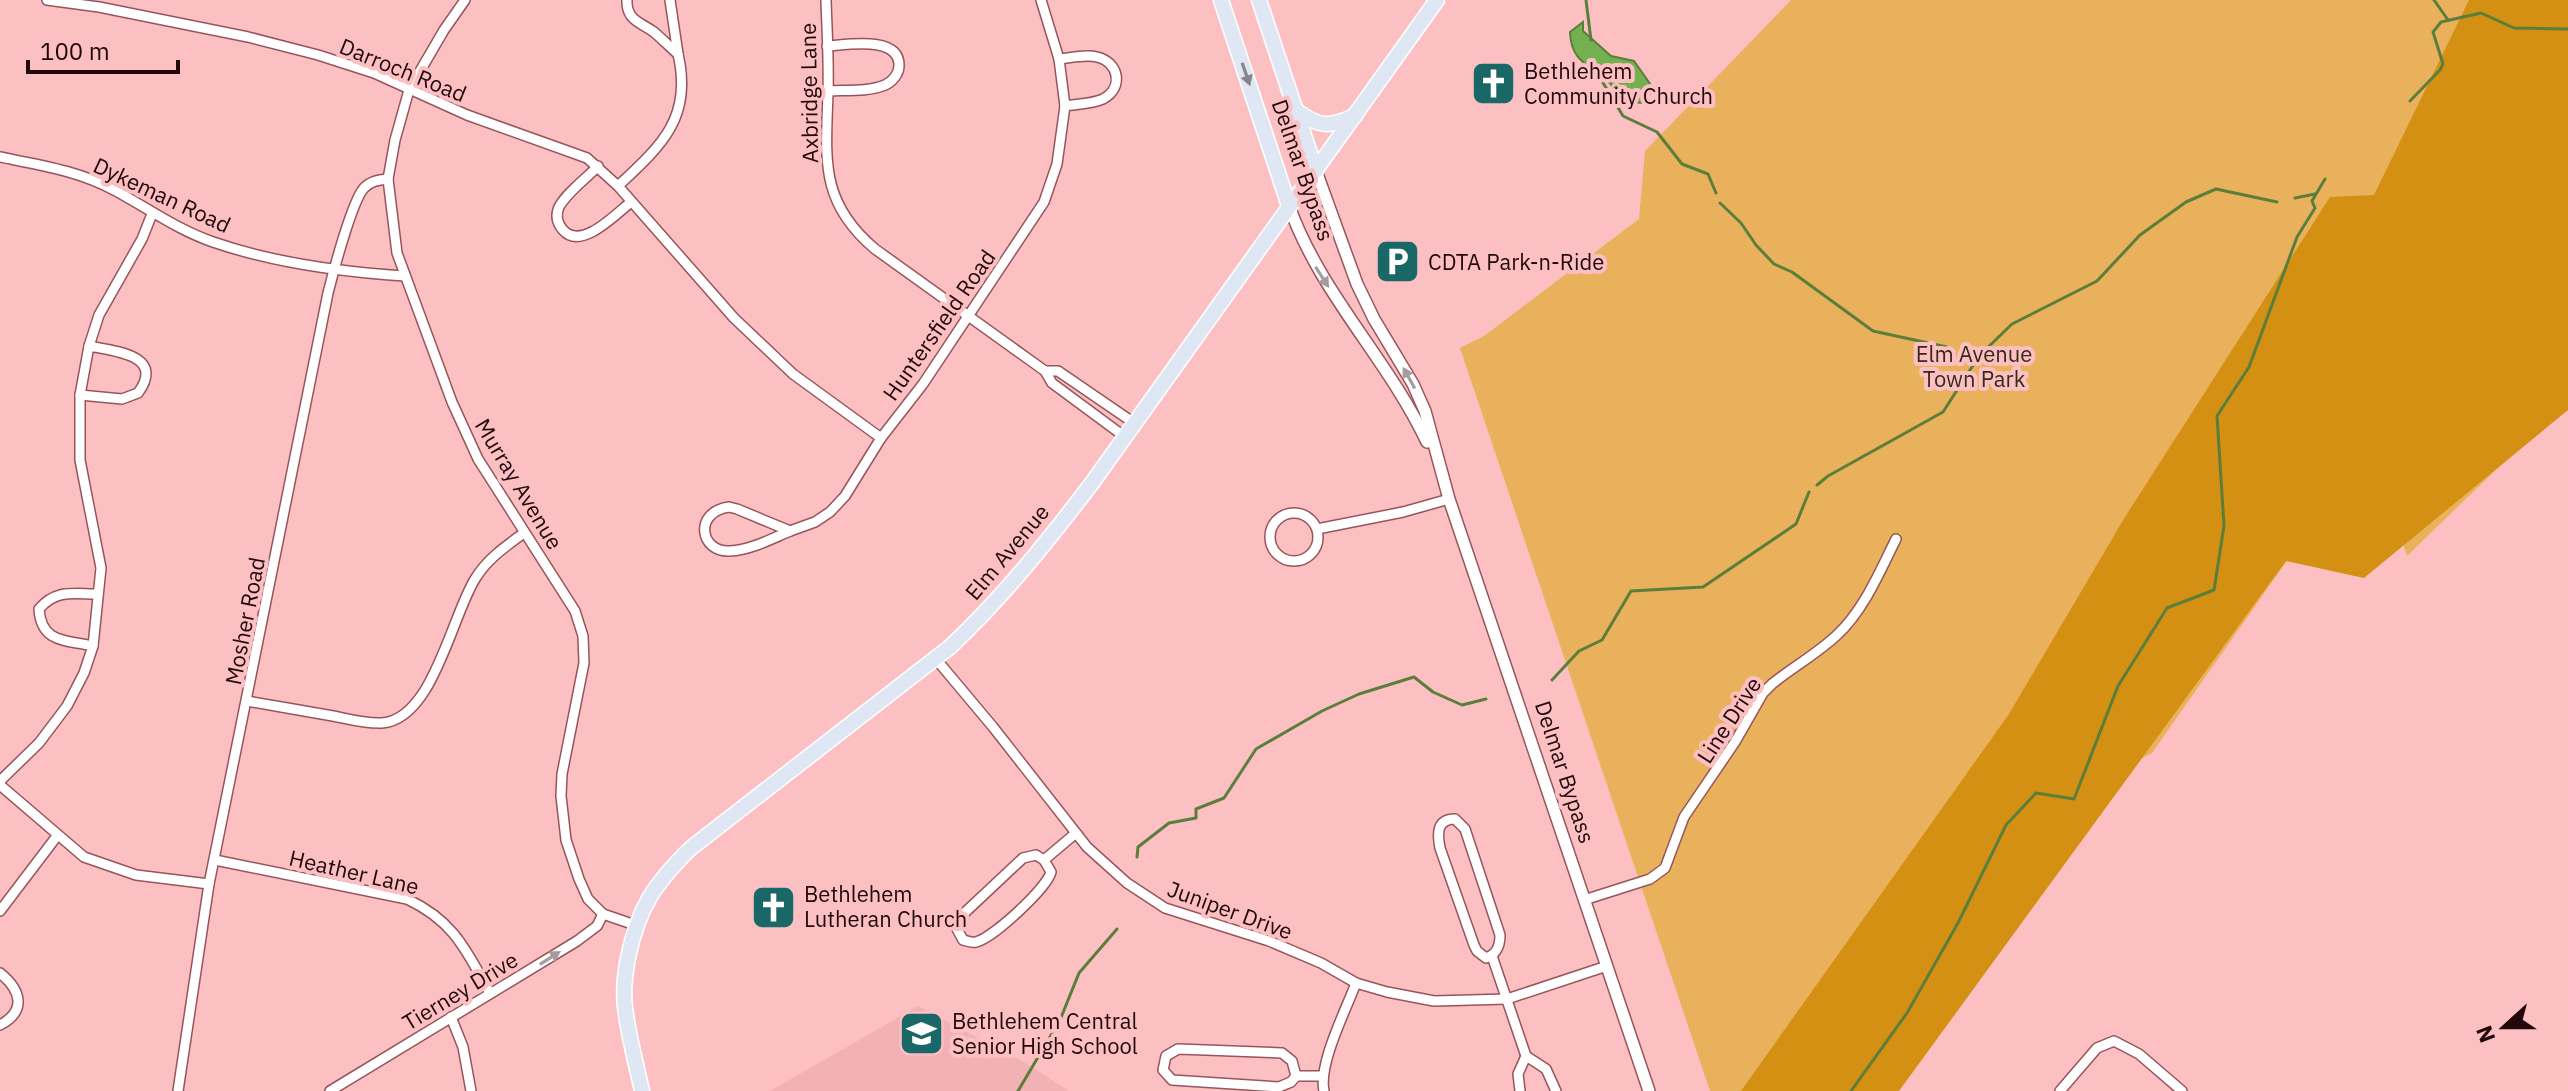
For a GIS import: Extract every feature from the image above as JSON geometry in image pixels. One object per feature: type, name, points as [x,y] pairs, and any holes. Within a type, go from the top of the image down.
[{"type":"main road","name":"Delmar Bypass","points":[[1221,0],[1289,206]]},
{"type":"main road","name":"Delmar Bypass","points":[[1259,0],[1316,171]]},
{"type":"main road","name":"Elm Avenue","points":[[642,1091],[625,1006],[625,982],[635,925],[649,896],[665,874],[691,848],[936,659],[978,620],[1034,559],[1092,483],[1437,0]]},
{"type":"main road","points":[[1296,110],[1313,122],[1328,125],[1355,116]]},
{"type":"street","name":"Darroch Road","points":[[47,0],[100,4],[318,55],[374,73],[467,115],[575,152],[598,166],[618,186],[734,318],[793,374],[881,438]]},
{"type":"street","name":"Murray Avenue","points":[[465,0],[409,90],[395,140],[388,179],[397,253],[452,402],[478,459],[568,598],[583,636],[584,663],[562,774],[561,796],[566,840],[579,879],[588,899],[603,914]]},
{"type":"street","points":[[627,0],[627,11],[633,20],[653,32],[678,54]]},
{"type":"street","points":[[618,186],[662,141],[672,125],[683,91],[670,0]]},
{"type":"street","name":"Axbridge Lane","points":[[826,0],[827,164],[837,205],[858,235],[1045,371],[1052,383],[1125,437]]},
{"type":"street","name":"Huntersfield Road","points":[[790,531],[729,507],[713,511],[703,530],[711,544],[729,552],[757,545],[815,522],[830,512],[845,496],[881,438],[923,384],[1044,202],[1057,164],[1065,106],[1059,59],[1041,0]]},
{"type":"street","points":[[827,46],[866,43],[885,46],[894,52],[899,66],[888,84],[871,89],[828,91]]},
{"type":"street","points":[[1059,59],[1089,56],[1103,59],[1112,65],[1118,77],[1116,85],[1106,97],[1065,106]]},
{"type":"street","name":"Dykeman Road","points":[[0,157],[71,171],[116,191],[152,214],[214,242],[264,256],[370,274],[405,276]]},
{"type":"street","points":[[598,166],[561,204],[557,216],[562,229],[573,236],[590,234],[631,202]]},
{"type":"street","name":"Delmar Bypass","points":[[1316,171],[1357,284],[1425,411],[1449,499],[1649,1091]]},
{"type":"street","name":"Mosher Road","points":[[178,1091],[209,884],[334,268],[362,191],[376,180],[388,179]]},
{"type":"street","name":"Delmar Bypass","points":[[1289,206],[1311,260],[1420,426],[1440,468]]},
{"type":"street","points":[[152,214],[142,239],[99,315],[89,346],[80,395],[80,460],[101,568],[93,646],[84,673],[67,706],[33,750],[0,783],[84,857],[136,875],[209,884]]},
{"type":"street","points":[[1371,353],[1389,345]]},
{"type":"street","points":[[80,395],[125,398],[138,393],[146,378],[145,368],[136,357],[89,346]]},
{"type":"street","name":"Axbridge Lane","points":[[1045,371],[1058,371],[1134,423]]},
{"type":"street","points":[[1081,405],[1090,393]]},
{"type":"street","points":[[1317,529],[1403,512],[1449,499]]},
{"type":"street","points":[[1292,513],[1307,516],[1317,529],[1317,544],[1308,557],[1301,560],[1285,560],[1270,542],[1270,534],[1277,520],[1292,513]]},
{"type":"street","points":[[247,701],[357,721],[380,723],[400,718],[415,706],[428,685],[475,578],[490,559],[524,533]]},
{"type":"street","name":"Line Drive","points":[[1584,900],[1628,888],[1659,875],[1665,868],[1684,817],[1735,742],[1763,693],[1845,627],[1869,592],[1896,539]]},
{"type":"street","points":[[93,646],[58,639],[46,633],[42,628],[39,609],[47,599],[59,594],[98,594]]},
{"type":"street","name":"Juniper Drive","points":[[936,659],[1087,847],[1127,883],[1165,908],[1269,941],[1321,963],[1356,983],[1434,1001],[1507,999],[1607,966]]},
{"type":"street","points":[[1445,820],[1461,822],[1470,843],[1500,935],[1500,943],[1492,956],[1486,958],[1477,951],[1440,848],[1439,828],[1445,820]]},
{"type":"street","points":[[1044,860],[1076,833]]},
{"type":"street","points":[[0,911],[57,836]]},
{"type":"street","points":[[1036,855],[1044,860],[1051,872],[1040,890],[989,936],[976,942],[963,940],[956,927],[959,918],[968,909],[1023,858],[1036,855]]},
{"type":"street","name":"Heather Lane","points":[[215,860],[407,899],[429,909],[455,935],[490,993]]},
{"type":"street","points":[[603,914],[635,925]]},
{"type":"street","name":"Tierney Drive","points":[[330,1091],[577,941],[597,926],[603,914]]},
{"type":"street","points":[[1492,956],[1526,1056],[1546,1069],[1556,1091]]},
{"type":"street","points":[[0,973],[14,984],[19,1005],[13,1017],[0,1025]]},
{"type":"street","points":[[1324,1091],[1322,1076],[1356,983]]},
{"type":"street","points":[[451,1017],[463,1047],[471,1091]]},
{"type":"street","points":[[2060,1091],[2097,1048],[2108,1042],[2120,1042],[2129,1047],[2182,1091]]},
{"type":"street","points":[[1178,1049],[1282,1053],[1292,1061],[1296,1076],[1279,1087],[1184,1082],[1167,1077],[1163,1065],[1166,1056],[1178,1049]]},
{"type":"street","points":[[1520,1091],[1518,1074],[1526,1056]]},
{"type":"street","points":[[1296,1076],[1322,1076]]},
{"type":"shaded area","points":[[2469,0],[2568,0],[2568,410],[2364,578],[2286,561],[1899,1091],[1741,1091],[2009,714],[2125,517],[2330,197],[2374,195]]},
{"type":"shaded area","points":[[1583,22],[1583,31],[1611,56],[1634,61],[1653,88],[1645,103],[1626,102],[1576,54],[1570,32]]},
{"type":"shaded area","name":"Bethlehem Central Senior High School","points":[[918,1006],[1024,1062],[1069,1091],[770,1091]]},
{"type":"green space","name":"Elm Avenue Town Park","points":[[1791,0],[2568,0],[2568,400],[2407,556],[2369,444],[2152,753],[1940,867],[1836,1091],[1710,1091],[1460,348],[1484,336],[1639,219],[1645,151]]},
{"type":"waterway","points":[[1586,0],[1591,40]]},
{"type":"waterway","points":[[2434,0],[2448,20]]},
{"type":"waterway","points":[[2410,101],[2443,64],[2433,32],[2441,22],[2481,13],[2514,28],[2568,29]]},
{"type":"waterway","points":[[1596,71],[1623,116],[1657,132],[1682,164],[1708,174],[1716,193]]},
{"type":"waterway","points":[[1851,1091],[1907,1013],[1958,923],[2006,825],[2036,793],[2074,799],[2118,686],[2167,608],[2214,590],[2224,526],[2217,416],[2249,367],[2297,237],[2315,208],[2312,201],[2325,179]]},
{"type":"waterway","points":[[1817,485],[1943,412],[1979,356],[2012,324],[2097,281],[2140,235],[2186,202],[2216,189],[2277,202]]},
{"type":"waterway","points":[[2295,198],[2315,194]]},
{"type":"waterway","points":[[1720,203],[1741,223],[1774,264],[1792,272],[1873,331],[1947,347]]},
{"type":"waterway","points":[[1552,680],[1579,651],[1602,640],[1631,591],[1703,587],[1796,524],[1809,492]]},
{"type":"waterway","points":[[1137,857],[1138,847],[1169,823],[1196,818],[1196,809],[1224,798],[1256,749],[1322,711],[1359,694],[1414,677],[1433,692],[1462,705],[1486,699]]},
{"type":"waterway","points":[[1018,1091],[1060,1020],[1079,973],[1117,929]]},
{"type":"place","name":"Bethlehem Community Church","points":[[1493,84]]},
{"type":"place","name":"CDTA Park-n-Ride","points":[[1397,262]]},
{"type":"place","name":"Bethlehem Lutheran Church","points":[[773,907]]},
{"type":"place","name":"Bethlehem Central Senior High School","points":[[921,1034]]}]
